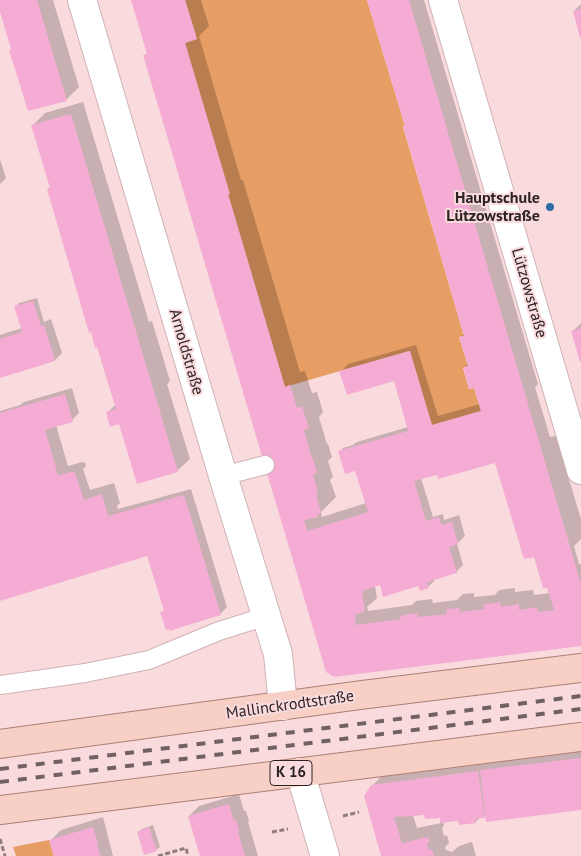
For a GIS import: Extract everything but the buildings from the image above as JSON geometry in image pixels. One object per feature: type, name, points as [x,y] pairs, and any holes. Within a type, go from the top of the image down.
[{"type":"main road","name":"Mallinckrodtstraße","points":[[0,744],[581,668]]},
{"type":"main road","name":"K 16","points":[[0,810],[581,737]]},
{"type":"street","name":"Arnoldstraße","points":[[82,0],[223,476],[278,654],[283,706]]},
{"type":"street","name":"Lützowstraße","points":[[443,0],[581,470]]},
{"type":"street","points":[[300,772],[325,856]]},
{"type":"lane","points":[[223,476],[265,465]]},
{"type":"lane","points":[[0,685],[85,673],[149,660],[219,630],[267,616]]},
{"type":"path","points":[[0,838],[5,856]]},
{"type":"path","points":[[158,856],[186,848],[188,856]]},
{"type":"shaded area","points":[[185,0],[367,0],[405,126],[403,127],[464,336],[459,337],[468,366],[463,368],[469,389],[474,388],[481,411],[432,425],[409,351],[285,387],[185,43],[197,39]]},
{"type":"shaded area","points":[[49,840],[54,856],[16,856],[13,847]]},
{"type":"railway","points":[[0,769],[581,696]]},
{"type":"railway","points":[[0,782],[581,709]]},
{"type":"place","name":"Hauptschule Lützowstraße","points":[[550,207]]}]
